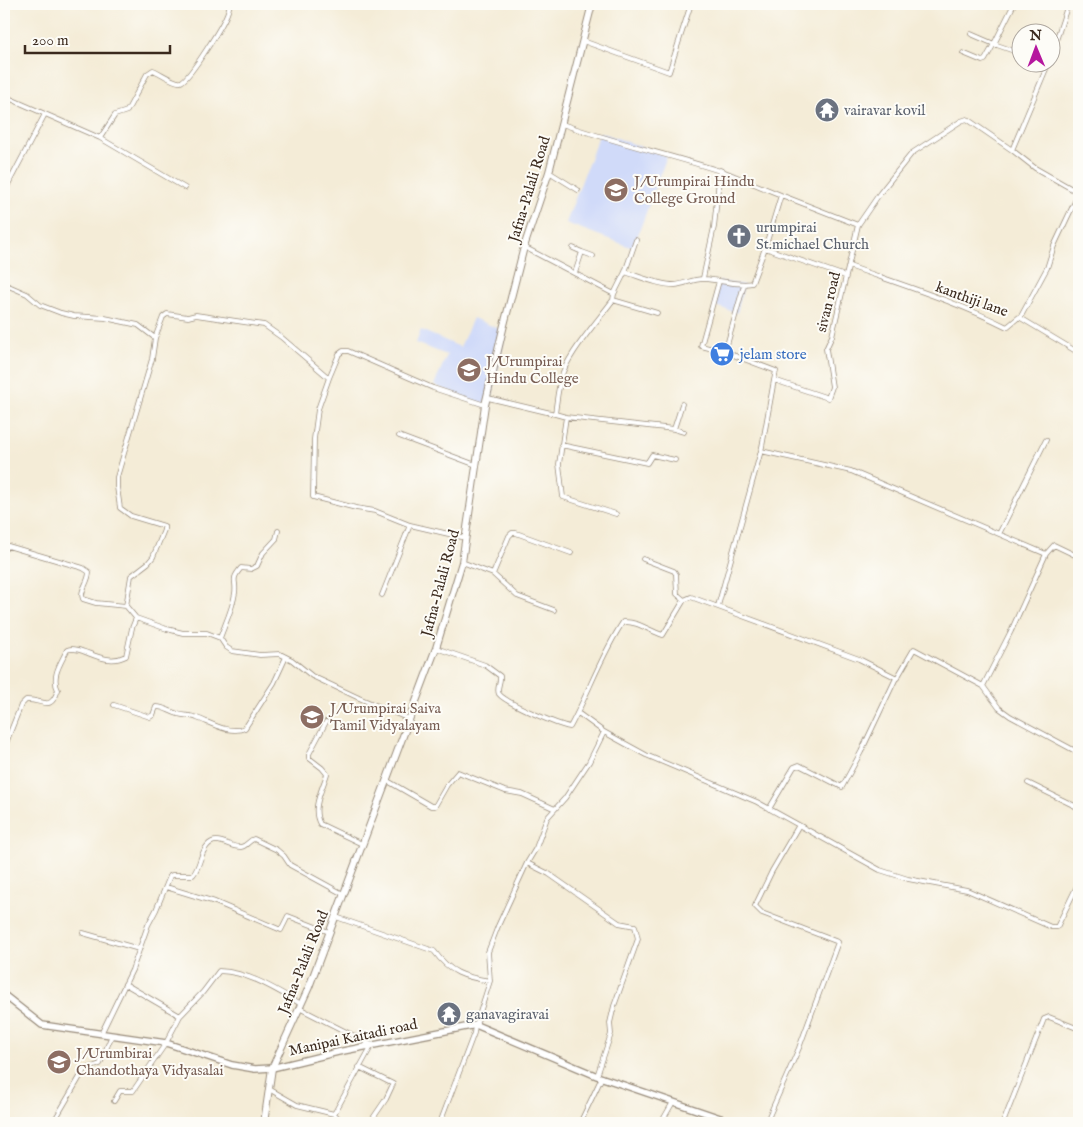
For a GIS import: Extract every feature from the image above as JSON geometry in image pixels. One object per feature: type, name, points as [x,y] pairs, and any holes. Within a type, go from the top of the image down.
[{"type":"main road","name":"Jafna-Palali Road","points":[[264,1123],[272,1068],[300,1006],[335,917],[436,648],[462,562],[485,406],[524,248],[549,172],[592,4]]},
{"type":"main road","name":"Manipai Kaitadi road","points":[[4,995],[42,1025],[166,1043],[242,1068],[272,1068],[372,1045],[476,1025]]},
{"type":"main road","points":[[476,1025],[599,1077],[734,1123]]},
{"type":"street","points":[[100,138],[116,115],[128,111],[147,74],[153,70],[162,73],[176,82],[180,82],[187,76],[207,48],[228,12],[230,4]]},
{"type":"street","points":[[583,41],[669,72],[692,4]]},
{"type":"street","points":[[962,53],[982,61],[985,60],[1014,4]]},
{"type":"street","points":[[1060,28],[1068,4]]},
{"type":"street","points":[[970,34],[1010,50]]},
{"type":"street","points":[[1020,318],[1047,268],[1054,246],[1079,193],[1035,168],[1012,150],[1045,72]]},
{"type":"street","points":[[4,96],[100,138],[185,188]]},
{"type":"street","points":[[4,192],[45,114]]},
{"type":"street","name":"sivan road","points":[[774,380],[828,398],[832,387],[826,349],[832,336],[858,225],[912,152],[967,119],[1012,150]]},
{"type":"street","points":[[561,124],[720,170],[858,225]]},
{"type":"street","points":[[703,278],[714,227],[720,171]]},
{"type":"street","points":[[549,172],[578,190]]},
{"type":"street","points":[[625,272],[675,285],[703,278],[744,285],[752,283],[781,195]]},
{"type":"street","points":[[555,414],[564,370],[612,300],[625,272],[636,240]]},
{"type":"street","points":[[524,248],[614,294]]},
{"type":"street","points":[[572,248],[593,256]]},
{"type":"street","points":[[765,248],[845,276]]},
{"type":"street","points":[[575,273],[582,252]]},
{"type":"street","name":"kanthiji lane","points":[[849,266],[945,301],[1007,327],[1020,318],[1079,353]]},
{"type":"street","points":[[718,606],[761,451],[776,371],[726,352],[701,346],[719,281]]},
{"type":"street","points":[[4,284],[27,294],[40,305],[61,313],[74,316],[106,318],[138,325],[155,338]]},
{"type":"street","points":[[726,352],[744,285]]},
{"type":"street","points":[[612,300],[657,314]]},
{"type":"street","points":[[126,606],[131,576],[153,557],[164,530],[162,525],[132,516],[120,508],[117,487],[117,478],[152,359],[155,338],[163,317],[167,314],[188,317],[196,315],[264,325],[329,378]]},
{"type":"street","points":[[466,538],[410,525],[375,510],[356,508],[313,497],[314,439],[318,409],[339,354],[343,351],[348,351],[433,388],[485,406]]},
{"type":"street","points":[[488,398],[566,417],[674,429],[684,432]]},
{"type":"street","points":[[674,429],[682,404]]},
{"type":"street","points":[[566,417],[559,464],[563,497],[616,514]]},
{"type":"street","points":[[399,436],[476,465]]},
{"type":"street","points":[[1000,534],[1046,440]]},
{"type":"street","points":[[562,445],[647,463],[652,455],[675,460]]},
{"type":"street","points":[[761,451],[851,471],[1046,554]]},
{"type":"street","points":[[382,595],[410,525]]},
{"type":"street","points":[[220,638],[236,592],[233,582],[236,574],[241,568],[251,569],[257,566],[278,532]]},
{"type":"street","points":[[492,574],[512,533],[571,553]]},
{"type":"street","points":[[983,686],[1011,631],[1046,554],[1054,544],[1079,557]]},
{"type":"street","points":[[4,550],[8,546],[83,568],[89,572],[89,579],[81,595],[83,599],[96,603],[126,606],[136,618],[175,631],[207,633],[220,638],[226,647],[232,651],[260,655],[280,654],[292,660],[312,676],[409,719]]},
{"type":"street","points":[[643,559],[674,571],[676,574],[677,594],[684,600]]},
{"type":"street","points":[[462,562],[492,574],[517,596],[554,610]]},
{"type":"street","points":[[436,648],[486,666],[500,676],[498,689],[500,695],[561,725],[570,727],[595,672],[623,622],[632,621],[663,635],[684,600],[691,597],[859,659],[896,678]]},
{"type":"street","points":[[4,748],[21,705],[26,700],[50,704],[55,699],[58,690],[55,677],[67,650],[76,650],[98,658],[120,659],[126,656],[136,618]]},
{"type":"street","points":[[769,809],[794,767],[799,765],[842,787],[896,678],[914,649],[983,686],[999,708],[1010,716],[1079,753]]},
{"type":"street","points":[[114,705],[150,717],[154,715],[156,708],[160,706],[177,714],[195,717],[216,726],[242,730],[274,682],[286,657]]},
{"type":"street","points":[[578,713],[604,732],[646,754],[757,802],[880,870],[908,879],[968,890],[1051,927],[1057,927],[1079,882]]},
{"type":"street","points":[[326,722],[308,754],[309,758],[327,774],[317,803],[316,818],[320,824],[362,844]]},
{"type":"street","points":[[440,1123],[472,1039],[490,981],[488,952],[498,926],[527,863],[536,848],[547,818],[565,798],[589,762],[604,732]]},
{"type":"street","points":[[386,780],[431,806],[435,806],[458,772],[506,791],[522,794],[555,809]]},
{"type":"street","points":[[1028,783],[1079,808]]},
{"type":"street","points":[[766,1123],[799,1048],[838,942],[762,913],[755,906],[772,871],[799,826]]},
{"type":"street","points":[[101,1034],[132,970],[148,925],[172,874],[193,875],[206,847],[211,842],[217,840],[240,847],[244,846],[250,839],[254,839],[277,850],[290,865],[343,894]]},
{"type":"street","points":[[527,863],[549,874],[619,923],[635,926],[638,939],[614,1006],[610,1023],[611,1034],[599,1077],[580,1123]]},
{"type":"street","points":[[166,887],[215,902],[282,930],[288,916],[329,932]]},
{"type":"street","points":[[335,917],[434,951],[444,964],[456,972],[490,981]]},
{"type":"street","points":[[83,933],[139,949]]},
{"type":"street","points":[[114,1102],[120,1091],[133,1091],[166,1043],[180,1016],[203,992],[219,971],[232,972],[266,984],[300,1006],[372,1045],[334,1114]]},
{"type":"street","points":[[125,984],[180,1016]]},
{"type":"street","points":[[1003,1123],[1044,1019],[1049,1017],[1079,1029]]},
{"type":"street","points":[[53,1123],[84,1070],[100,1064],[112,1036]]},
{"type":"street","points":[[359,1067],[393,1084],[386,1099],[371,1121]]},
{"type":"street","points":[[268,1089],[297,1105],[334,1114],[344,1123]]},
{"type":"street","points":[[661,1123],[673,1102]]},
{"type":"shaded area","name":"J/Urumpirai Hindu College Ground","points":[[600,132],[667,156],[633,248],[566,223]]},
{"type":"shaded area","points":[[719,281],[744,285],[737,313],[713,305]]},
{"type":"shaded area","name":"J/Urumpirai Hindu College","points":[[473,318],[506,332],[490,409],[434,385],[447,355],[416,343],[421,330],[460,347]]},
{"type":"place","name":"vairavar kovil","points":[[827,110]]},
{"type":"place","name":"J/Urumpirai Hindu College Ground","points":[[616,190]]},
{"type":"place","name":"urumpirai St.michael Church","points":[[739,236]]},
{"type":"place","name":"jelam store","points":[[722,354]]},
{"type":"place","name":"J/Urumpirai Hindu College","points":[[469,370]]},
{"type":"place","name":"J/Urumpirai Saiva Tamil Vidyalayam","points":[[312,717]]},
{"type":"place","name":"ganavagiravai","points":[[449,1014]]},
{"type":"place","name":"J/Urumbirai Chandothaya Vidyasalai","points":[[59,1062]]}]
